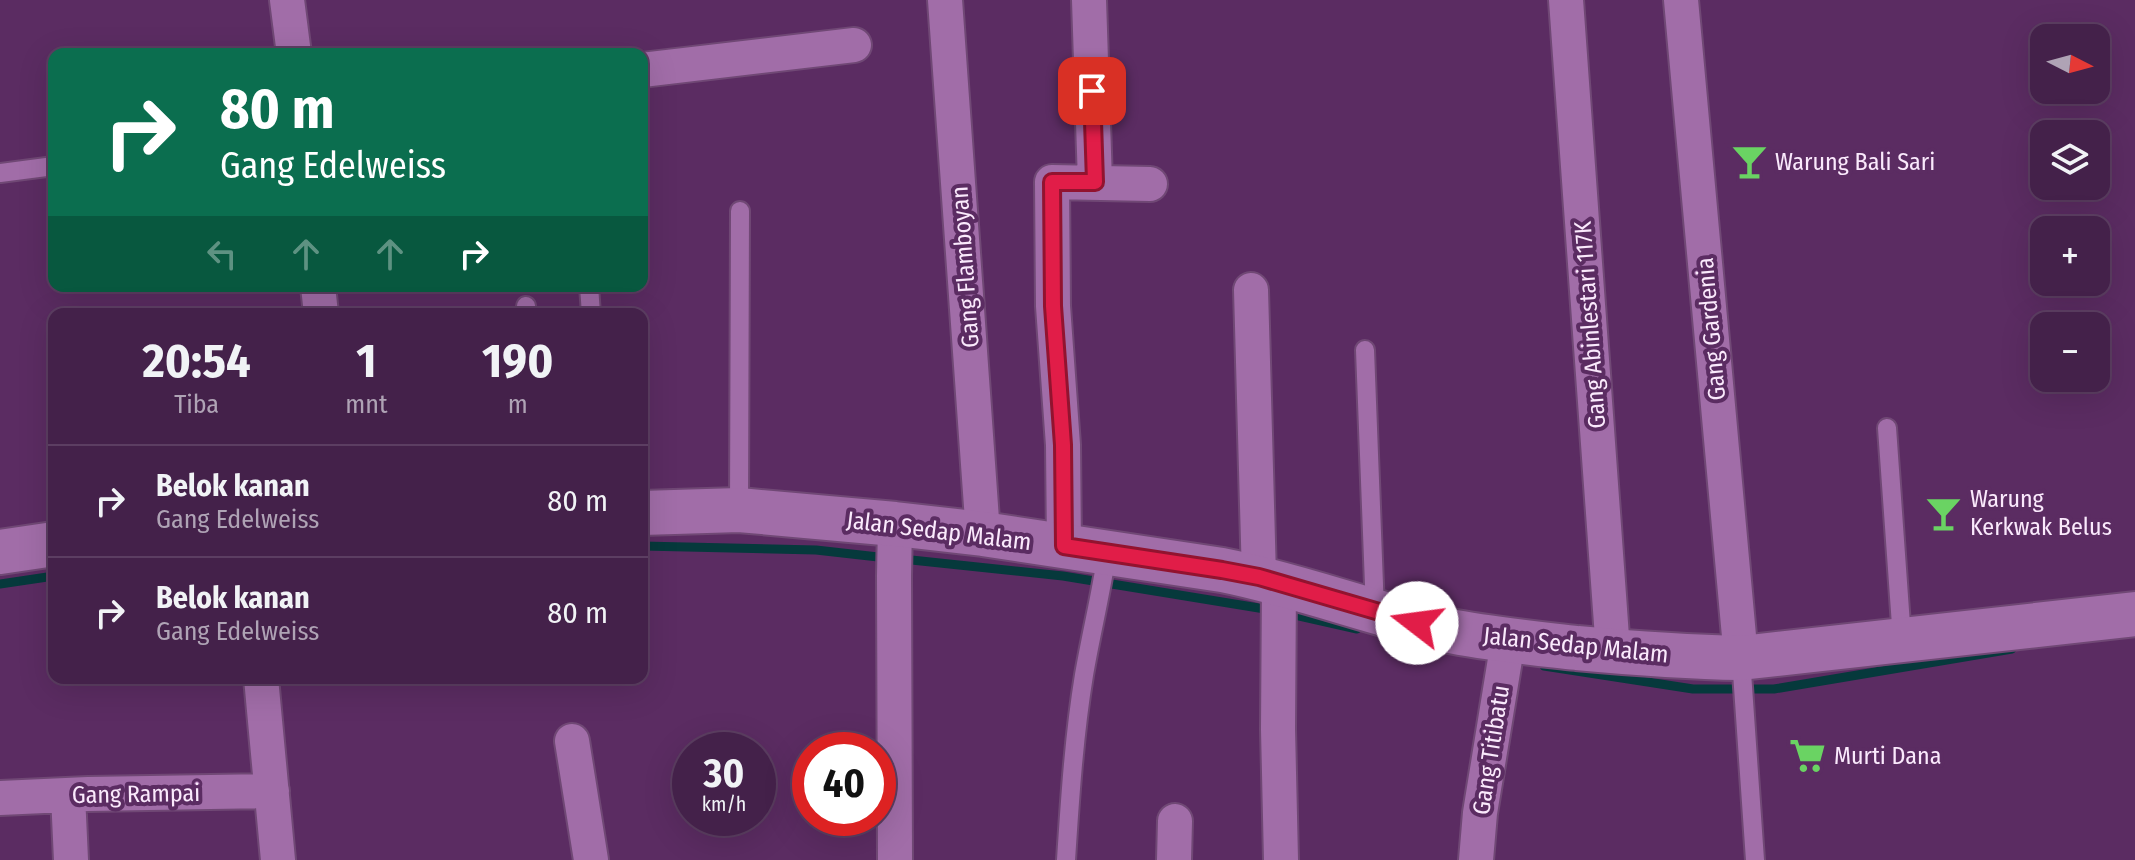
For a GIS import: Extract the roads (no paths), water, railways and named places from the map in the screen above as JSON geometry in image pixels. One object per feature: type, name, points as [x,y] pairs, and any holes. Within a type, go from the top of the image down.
[{"type":"street","points":[[287,0],[293,48]]},
{"type":"street","name":"Gang Flamboyan","points":[[945,0],[983,534]]},
{"type":"street","points":[[1089,0],[1095,182]]},
{"type":"street","name":"Gang Abinlestari 117K","points":[[1566,0],[1613,651]]},
{"type":"street","name":"Gang Gardenia","points":[[1681,0],[1742,671]]},
{"type":"street","points":[[648,69],[854,45]]},
{"type":"street","points":[[1064,546],[1063,445],[1053,306],[1052,182],[1150,184]]},
{"type":"street","points":[[1251,290],[1274,596],[1281,860]]},
{"type":"street","name":"Jalan Sedap Malam","points":[[648,513],[739,510],[895,550],[983,534],[1064,546],[1106,562],[1222,570],[1274,596],[1324,595],[1447,630],[1505,656],[1613,651],[1683,657],[1742,671],[1902,639],[2135,614]]},
{"type":"street","points":[[0,552],[48,545]]},
{"type":"street","points":[[895,550],[895,860]]},
{"type":"street","name":"Gang Titibatu","points":[[1476,860],[1480,813],[1505,656]]},
{"type":"street","points":[[262,684],[278,860]]},
{"type":"street","points":[[572,741],[591,860]]},
{"type":"street","name":"Gang Rampai","points":[[0,798],[272,791]]},
{"type":"street","points":[[68,795],[71,860]]},
{"type":"street","points":[[1174,860],[1175,821]]},
{"type":"lane","points":[[0,173],[48,167]]},
{"type":"lane","points":[[739,510],[740,211]]},
{"type":"lane","points":[[1365,350],[1375,612]]},
{"type":"lane","points":[[1887,428],[1902,639]]},
{"type":"lane","points":[[1066,860],[1072,763],[1084,674],[1106,562]]},
{"type":"lane","points":[[1742,671],[1755,860]]},
{"type":"waterway","points":[[648,546],[816,550],[887,558]]},
{"type":"waterway","points":[[902,559],[1063,576],[1271,610]]},
{"type":"waterway","points":[[0,584],[48,577]]},
{"type":"waterway","points":[[1286,613],[1357,629]]},
{"type":"waterway","points":[[1544,666],[1693,689],[1774,689],[2012,649]]},
{"type":"place","name":"Warung Bali Sari","points":[[1749,162]]},
{"type":"place","name":"Warung Kerkwak Belus","points":[[1944,513]]},
{"type":"place","name":"Murti Dana","points":[[1808,756]]}]
